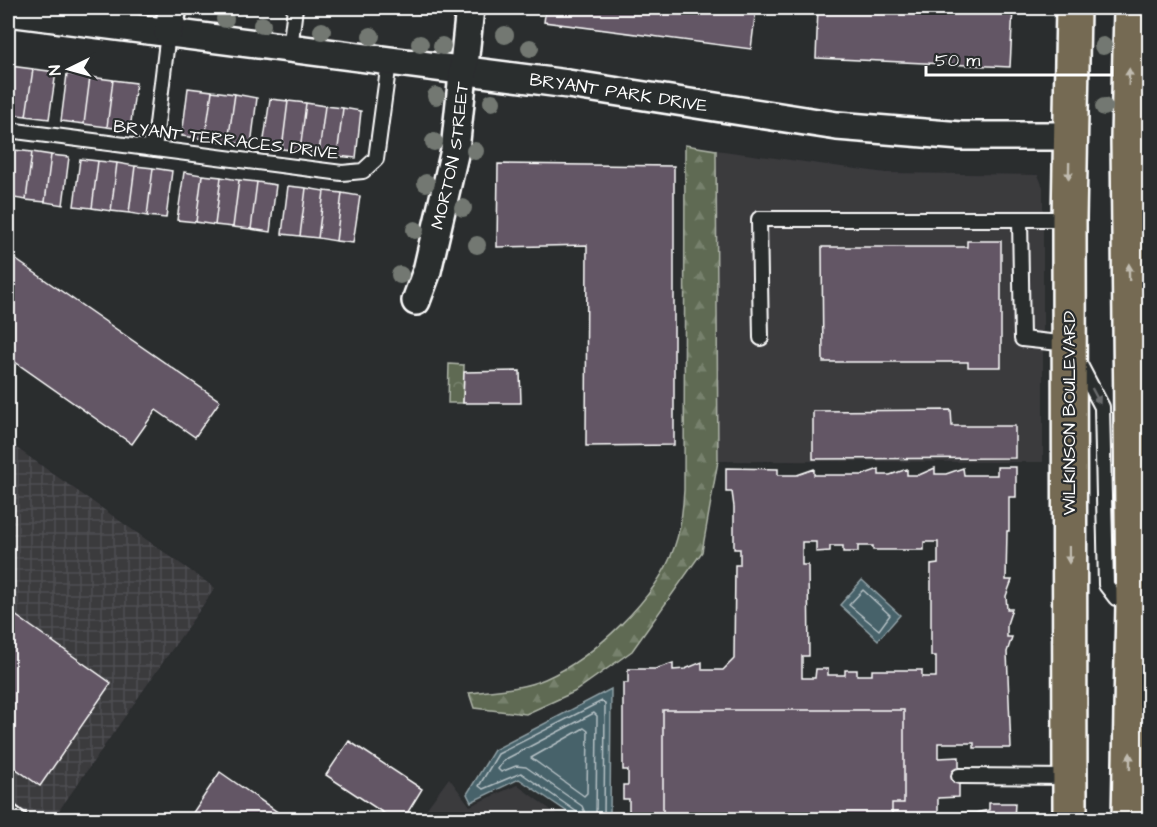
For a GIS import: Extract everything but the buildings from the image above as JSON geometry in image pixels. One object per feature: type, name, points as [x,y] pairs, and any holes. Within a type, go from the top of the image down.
[{"type":"main road","name":"WILKINSON BOULEVARD","points":[[1070,819],[1069,219],[1072,8]]},
{"type":"main road","points":[[1131,8],[1128,138],[1136,369],[1132,808]]},
{"type":"street","name":"MORTON STREET","points":[[416,301],[428,271],[455,150],[470,8]]},
{"type":"street","name":"BRYANT PARK DRIVE","points":[[8,12],[170,20],[290,49],[568,84],[837,126],[961,136],[1070,136]]},
{"type":"lane","points":[[290,49],[294,8]]},
{"type":"lane","points":[[154,149],[170,20]]},
{"type":"lane","name":"BRYANT TERRACES DRIVE","points":[[8,130],[342,173],[363,171],[375,159],[389,62]]},
{"type":"lane","points":[[761,338],[759,219],[1069,219]]},
{"type":"lane","points":[[1020,219],[1022,339],[1069,344],[1102,407],[1106,585],[1116,598],[1133,602]]},
{"type":"lane","points":[[959,776],[1070,777]]},
{"type":"lane","points":[[8,810],[21,819]]},
{"type":"shaded area","points":[[716,150],[886,173],[1038,175],[1043,187],[1043,462],[718,461]]},
{"type":"shaded area","points":[[8,442],[215,588],[53,819],[8,819]]},
{"type":"shaded area","points":[[449,778],[470,806],[517,785],[563,819],[419,819]]},
{"type":"green space","points":[[685,145],[716,150],[718,461],[702,552],[632,651],[574,692],[526,714],[474,708],[469,693],[517,687],[545,679],[583,657],[602,642],[638,606],[653,587],[666,567],[674,548],[681,519],[684,490]]},
{"type":"green space","points":[[449,364],[464,365],[463,403],[448,403]]},
{"type":"water","points":[[862,580],[900,615],[878,640],[840,605]]},
{"type":"water","points":[[611,689],[610,819],[578,819],[519,779],[471,802],[467,794],[494,750]]}]
